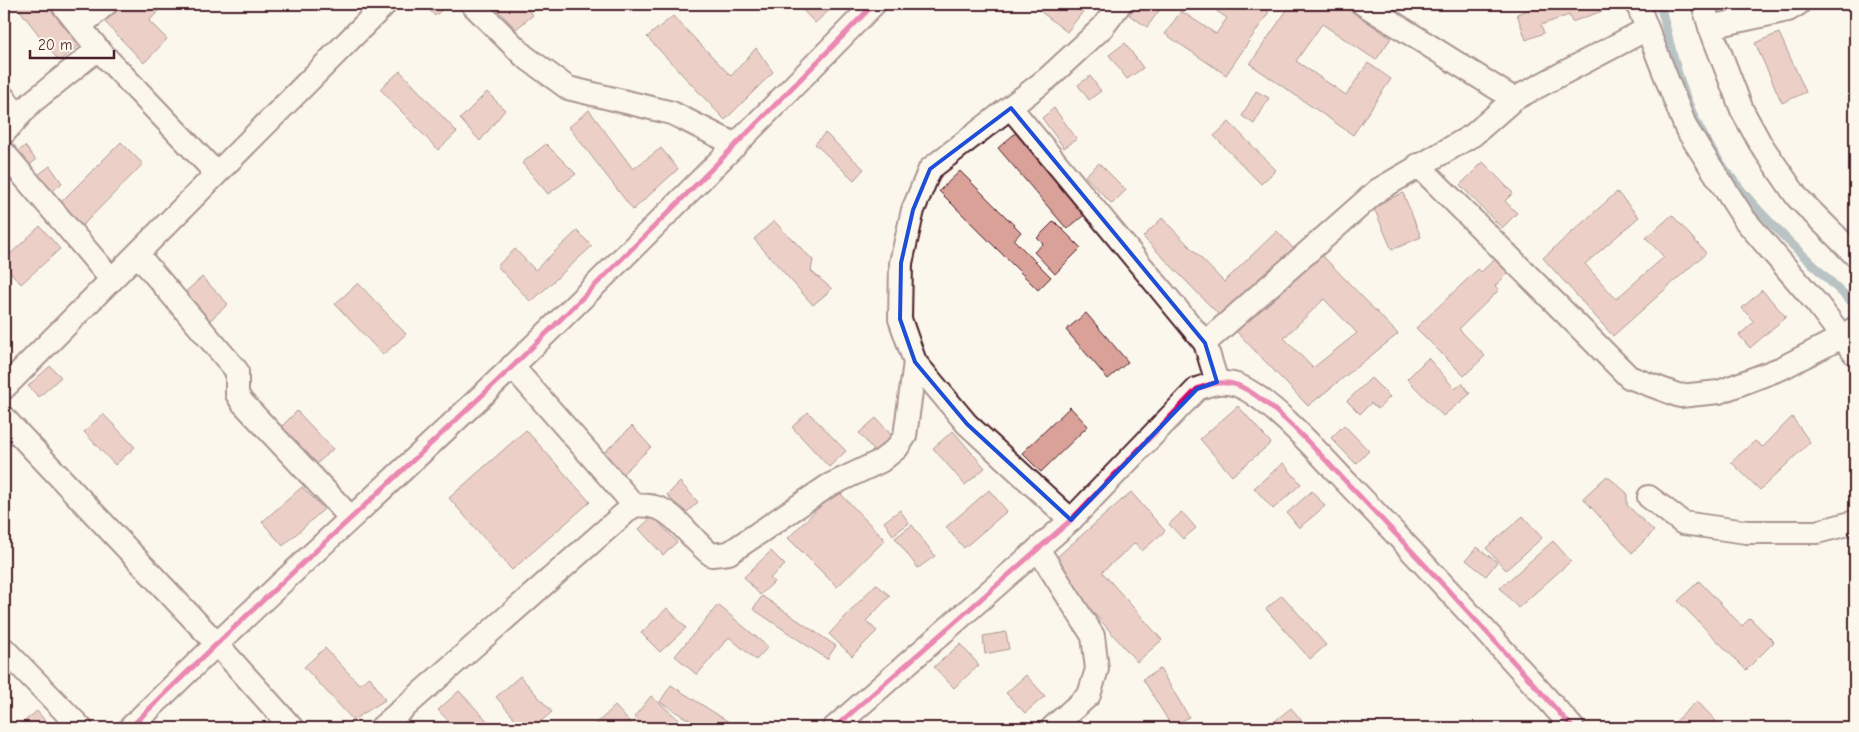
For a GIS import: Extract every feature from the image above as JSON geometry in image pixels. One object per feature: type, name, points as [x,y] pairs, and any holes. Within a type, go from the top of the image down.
[{"type":"street","points":[[62,4],[81,25],[98,49],[216,173]]},
{"type":"street","points":[[81,25],[106,4]]},
{"type":"street","points":[[4,388],[385,4]]},
{"type":"street","points":[[472,4],[524,56],[568,88],[672,113],[736,145]]},
{"type":"street","points":[[130,728],[216,643],[512,366],[736,145],[874,4]]},
{"type":"street","points":[[1071,520],[967,424],[915,362],[900,319],[901,263],[913,210],[930,169],[1048,78],[1103,27],[1120,4]]},
{"type":"street","points":[[1363,4],[1514,99]]},
{"type":"street","points":[[1703,4],[1742,110],[1760,143],[1797,197],[1855,255]]},
{"type":"street","points":[[1710,27],[1788,10],[1798,4]]},
{"type":"street","points":[[1418,165],[1629,378],[1680,396],[1719,392],[1851,340],[1818,305],[1745,220],[1686,128],[1647,29],[1642,5]]},
{"type":"street","points":[[1206,343],[1378,190],[1418,165],[1473,135],[1514,99],[1647,29]]},
{"type":"street","points":[[4,133],[18,116],[98,49]]},
{"type":"street","points":[[4,98],[18,116]]},
{"type":"street","points":[[1011,108],[1206,343],[1217,382]]},
{"type":"street","points":[[4,153],[112,280]]},
{"type":"street","points":[[138,255],[237,371],[237,394],[242,402],[350,517]]},
{"type":"street","points":[[381,728],[634,506],[656,507],[670,515],[699,546],[712,555],[729,553],[828,486],[881,461],[897,448],[905,436],[915,362]]},
{"type":"street","points":[[512,366],[634,506]]},
{"type":"street","points":[[834,728],[1071,520],[1197,389],[1217,382],[1236,385],[1262,401],[1310,444],[1477,621],[1573,728]]},
{"type":"street","points":[[4,418],[216,643],[292,728]]},
{"type":"street","points":[[1648,497],[1683,523],[1746,532],[1817,532],[1855,522]]},
{"type":"street","points":[[1038,549],[1093,636],[1097,668],[1089,695],[1052,728]]},
{"type":"street","points":[[4,649],[81,728]]},
{"type":"highlighted area","points":[[1011,108],[1205,343],[1217,382],[1197,389],[1071,520],[967,424],[915,362],[900,319],[901,263],[913,210],[930,169]]},
{"type":"building","points":[[15,4],[52,4],[82,43],[59,61]]},
{"type":"building","points":[[120,4],[165,4],[149,21],[167,39],[144,63],[103,20]]},
{"type":"building","points":[[424,4],[448,4],[435,16]]},
{"type":"building","points":[[492,4],[522,4],[533,15],[516,29]]},
{"type":"building","points":[[797,4],[836,4],[815,23]]},
{"type":"building","points":[[1031,4],[1089,4],[1067,32]]},
{"type":"building","points":[[1137,4],[1164,4],[1147,27],[1129,15]]},
{"type":"building","points":[[1206,4],[1258,4],[1269,12],[1226,75],[1165,34],[1181,11],[1216,34],[1227,18]]},
{"type":"building","points":[[1291,4],[1341,4],[1391,38],[1376,60],[1322,24],[1296,61],[1346,95],[1368,63],[1391,79],[1353,135],[1250,64]]},
{"type":"building","points":[[1544,4],[1599,4],[1602,11],[1572,22],[1569,15],[1541,25],[1544,33],[1526,40],[1517,14]]},
{"type":"building","points":[[1732,4],[1755,4],[1738,14]]},
{"type":"building","points":[[673,16],[731,76],[756,48],[773,72],[725,120],[647,37]]},
{"type":"building","points":[[1779,33],[1806,92],[1782,103],[1755,43]]},
{"type":"building","points":[[1125,43],[1143,68],[1127,79],[1109,55]]},
{"type":"building","points":[[400,71],[457,132],[438,150],[380,89]]},
{"type":"building","points":[[1090,76],[1101,91],[1089,100],[1078,85]]},
{"type":"building","points":[[1256,91],[1269,98],[1254,124],[1242,116]]},
{"type":"building","points":[[487,92],[505,110],[480,141],[460,119]]},
{"type":"building","points":[[1054,108],[1077,139],[1064,148],[1042,118]]},
{"type":"building","points":[[589,110],[633,169],[661,148],[678,169],[633,210],[569,127]]},
{"type":"building","points":[[1229,122],[1276,170],[1261,184],[1214,136]]},
{"type":"building","points":[[1019,130],[1088,212],[1067,229],[998,148]]},
{"type":"building","points":[[825,133],[864,169],[854,180],[815,144]]},
{"type":"building","points":[[121,142],[143,164],[79,229],[56,207]]},
{"type":"building","points":[[546,144],[576,174],[548,194],[522,163]]},
{"type":"building","points":[[25,146],[36,160],[22,171],[11,157]]},
{"type":"building","points":[[1483,162],[1513,193],[1505,201],[1517,213],[1502,228],[1460,185]]},
{"type":"building","points":[[1099,163],[1126,190],[1112,204],[1085,176]]},
{"type":"building","points":[[50,166],[62,183],[48,195],[34,178]]},
{"type":"building","points":[[960,171],[1021,232],[1014,240],[1051,277],[1038,290],[939,191]]},
{"type":"building","points":[[1617,192],[1639,217],[1585,264],[1616,299],[1664,257],[1646,238],[1672,215],[1706,253],[1613,336],[1543,258]]},
{"type":"building","points":[[1403,193],[1421,237],[1392,250],[1373,206]]},
{"type":"building","points":[[1162,218],[1224,282],[1277,231],[1296,251],[1224,320],[1143,237]]},
{"type":"building","points":[[774,221],[813,260],[811,271],[832,289],[813,305],[754,239]]},
{"type":"building","points":[[1054,221],[1081,248],[1055,274],[1034,252],[1043,244],[1037,238]]},
{"type":"building","points":[[40,226],[60,249],[21,284],[4,265],[4,260]]},
{"type":"building","points":[[577,231],[592,246],[531,302],[497,266],[515,249],[535,270]]},
{"type":"building","points":[[1318,251],[1398,334],[1308,406],[1235,330]],"holes":[[[1324,299],[1357,333],[1313,368],[1284,338]]]},
{"type":"building","points":[[1496,258],[1510,271],[1495,286],[1499,290],[1459,329],[1485,356],[1464,376],[1416,328],[1478,269],[1481,272]]},
{"type":"building","points":[[202,277],[228,304],[206,324],[181,296]]},
{"type":"building","points":[[358,283],[406,334],[383,355],[335,304]]},
{"type":"building","points":[[1762,290],[1786,317],[1750,348],[1739,335],[1754,322],[1742,308]]},
{"type":"building","points":[[1086,313],[1128,362],[1108,379],[1066,330]]},
{"type":"building","points":[[1428,358],[1455,389],[1462,383],[1470,394],[1443,416],[1407,379]]},
{"type":"building","points":[[50,366],[61,377],[39,397],[28,386]]},
{"type":"building","points":[[1371,378],[1390,397],[1378,409],[1371,403],[1360,414],[1347,401]]},
{"type":"building","points":[[1238,406],[1271,443],[1232,476],[1200,439]]},
{"type":"building","points":[[1070,407],[1088,426],[1041,472],[1022,453]]},
{"type":"building","points":[[297,411],[333,449],[312,468],[277,431]]},
{"type":"building","points":[[808,412],[846,451],[829,467],[792,427]]},
{"type":"building","points":[[103,414],[135,447],[115,465],[84,432]]},
{"type":"building","points":[[1792,417],[1810,442],[1760,490],[1731,462],[1755,441],[1763,447]]},
{"type":"building","points":[[876,418],[894,438],[876,453],[859,433]]},
{"type":"building","points":[[1344,425],[1369,451],[1356,464],[1331,438]]},
{"type":"building","points":[[632,426],[651,447],[616,480],[596,460]]},
{"type":"building","points":[[526,430],[590,502],[512,570],[449,498]]},
{"type":"building","points":[[953,431],[985,468],[965,485],[933,448]]},
{"type":"building","points":[[1283,463],[1301,484],[1273,509],[1254,488]]},
{"type":"building","points":[[1607,476],[1627,493],[1627,505],[1654,531],[1632,553],[1583,498]]},
{"type":"building","points":[[680,482],[698,502],[685,514],[667,495]]},
{"type":"building","points":[[302,487],[324,509],[283,546],[262,522]]},
{"type":"building","points":[[837,490],[885,540],[837,587],[788,538]]},
{"type":"building","points":[[989,490],[1007,511],[964,548],[946,527]]},
{"type":"building","points":[[1312,491],[1325,506],[1299,528],[1287,513]]},
{"type":"building","points":[[1131,492],[1165,531],[1142,551],[1135,543],[1102,572],[1162,640],[1137,662],[1050,563]]},
{"type":"building","points":[[900,510],[909,523],[893,535],[884,522]]},
{"type":"building","points":[[1182,512],[1196,528],[1183,539],[1169,524]]},
{"type":"building","points":[[653,516],[677,542],[663,555],[639,529]]},
{"type":"building","points":[[1523,516],[1542,538],[1506,570],[1486,548]]},
{"type":"building","points":[[912,525],[935,556],[918,568],[895,538]]},
{"type":"building","points":[[1553,541],[1571,561],[1518,608],[1500,588]]},
{"type":"building","points":[[1477,547],[1497,562],[1486,576],[1466,560]]},
{"type":"building","points":[[771,551],[785,565],[770,578],[774,582],[760,595],[744,577]]},
{"type":"building","points":[[1699,581],[1742,626],[1750,618],[1774,642],[1746,670],[1678,601]]},
{"type":"building","points":[[876,584],[890,596],[866,621],[877,631],[852,656],[829,634]]},
{"type":"building","points":[[1282,595],[1326,645],[1310,659],[1266,609]]},
{"type":"building","points":[[762,596],[836,646],[827,659],[753,609]]},
{"type":"building","points":[[718,605],[768,647],[756,660],[729,637],[697,675],[675,656]]},
{"type":"building","points":[[667,608],[686,628],[660,652],[641,633]]},
{"type":"building","points":[[1006,632],[1009,649],[985,654],[983,636]]},
{"type":"building","points":[[960,644],[979,665],[954,688],[934,667]]},
{"type":"building","points":[[325,648],[359,684],[370,677],[385,700],[353,720],[304,667]]},
{"type":"building","points":[[1160,669],[1189,717],[1172,727],[1143,679]]},
{"type":"building","points":[[1026,675],[1045,696],[1025,713],[1006,693]]},
{"type":"building","points":[[520,676],[552,712],[533,728],[523,728],[496,697]]},
{"type":"building","points":[[671,685],[732,724],[729,728],[702,728],[660,702]]},
{"type":"building","points":[[459,691],[494,728],[455,728],[438,710]]},
{"type":"building","points":[[651,696],[689,728],[647,728],[634,717]]},
{"type":"building","points":[[1697,701],[1716,721],[1708,728],[1669,728]]},
{"type":"building","points":[[615,706],[635,728],[592,728]]},
{"type":"building","points":[[1291,708],[1308,728],[1266,728]]},
{"type":"building","points":[[37,711],[51,728],[16,728]]},
{"type":"waterway","points":[[1660,4],[1684,93],[1710,147],[1727,172],[1767,219],[1855,305]]},
{"type":"cycle path","points":[[130,728],[225,636],[513,366],[695,186],[874,4]]},
{"type":"cycle path","points":[[834,728],[1071,520],[1197,389],[1221,383],[1237,385],[1251,392],[1296,430],[1435,576],[1573,728]]}]
